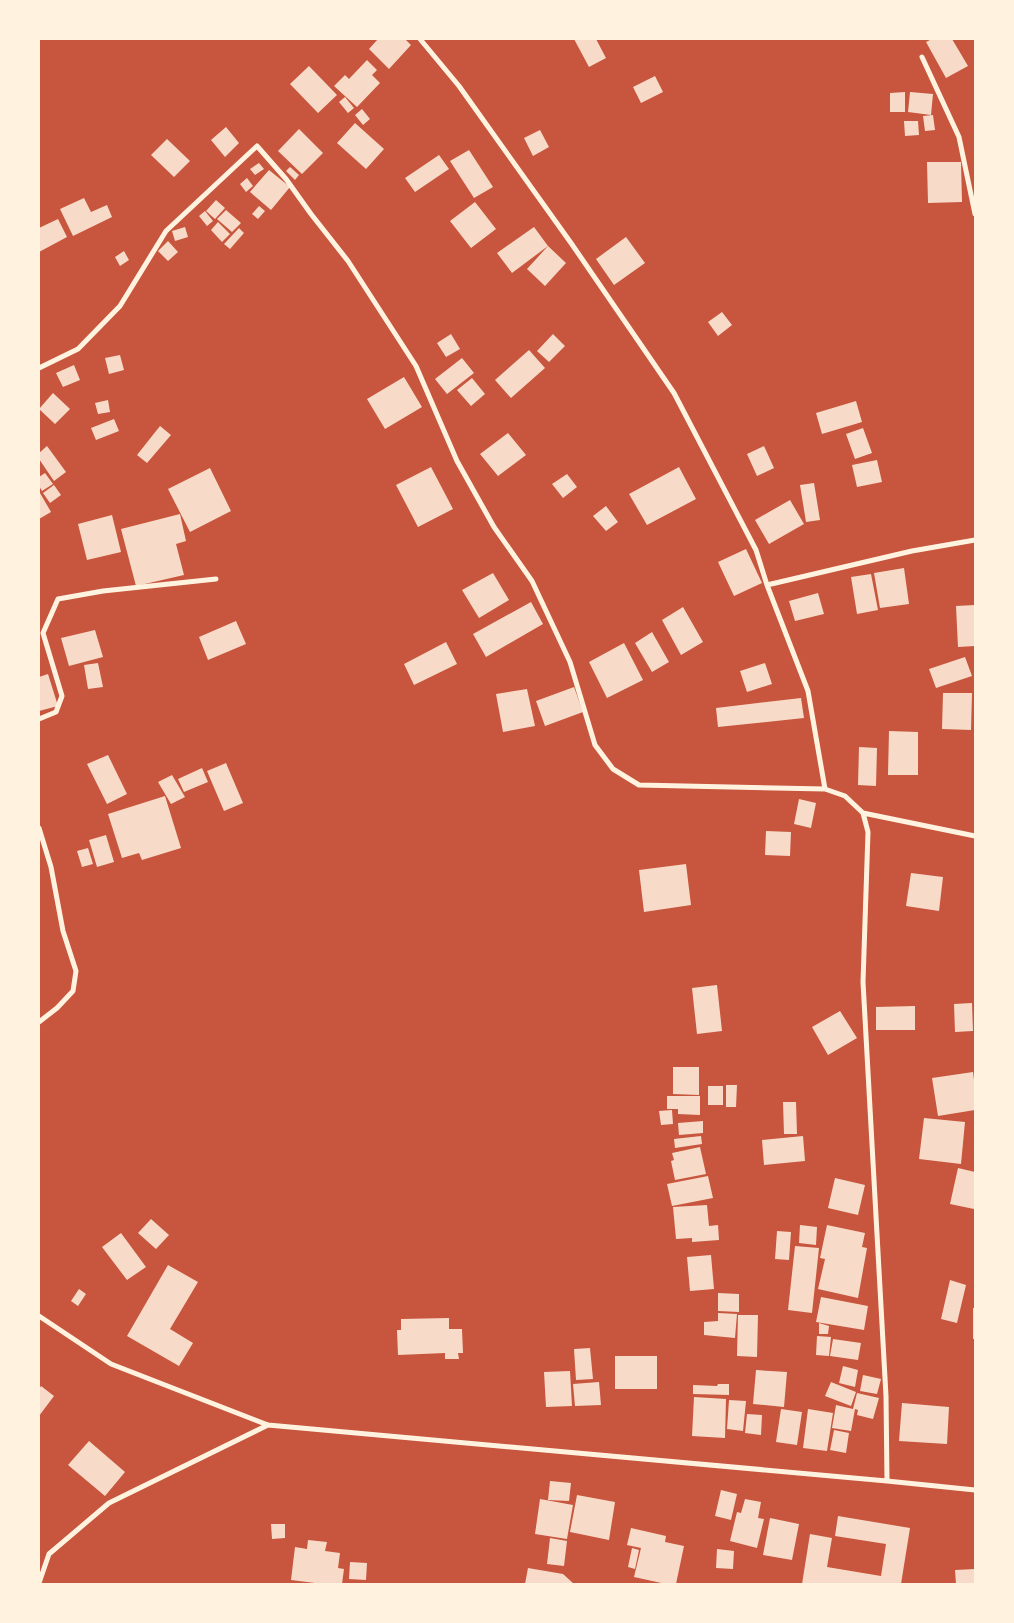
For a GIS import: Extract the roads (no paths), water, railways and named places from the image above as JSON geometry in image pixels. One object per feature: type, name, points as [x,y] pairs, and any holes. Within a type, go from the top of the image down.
[{"type":"street","points":[[420,39],[459,86],[571,243],[674,393],[756,550],[808,692],[825,789]]},
{"type":"street","points":[[922,57],[960,137],[975,214]]},
{"type":"street","points":[[39,368],[78,349],[120,306],[166,231],[257,146],[286,179],[348,261],[416,366],[457,461],[494,527],[532,581],[570,662],[595,745],[613,769],[639,785],[825,789],[846,796],[863,812],[975,836]]},
{"type":"street","points":[[767,584],[912,551],[975,540]]},
{"type":"street","points":[[39,719],[56,712],[62,696],[43,633],[58,599],[103,591],[216,579]]},
{"type":"street","points":[[863,812],[868,832],[863,982],[886,1396],[887,1481]]},
{"type":"street","points":[[39,828],[51,867],[62,931],[76,971],[73,991],[57,1008],[39,1022]]},
{"type":"street","points":[[39,1316],[111,1364],[268,1425],[975,1490]]},
{"type":"street","points":[[39,1583],[49,1554],[109,1503],[268,1425]]}]
